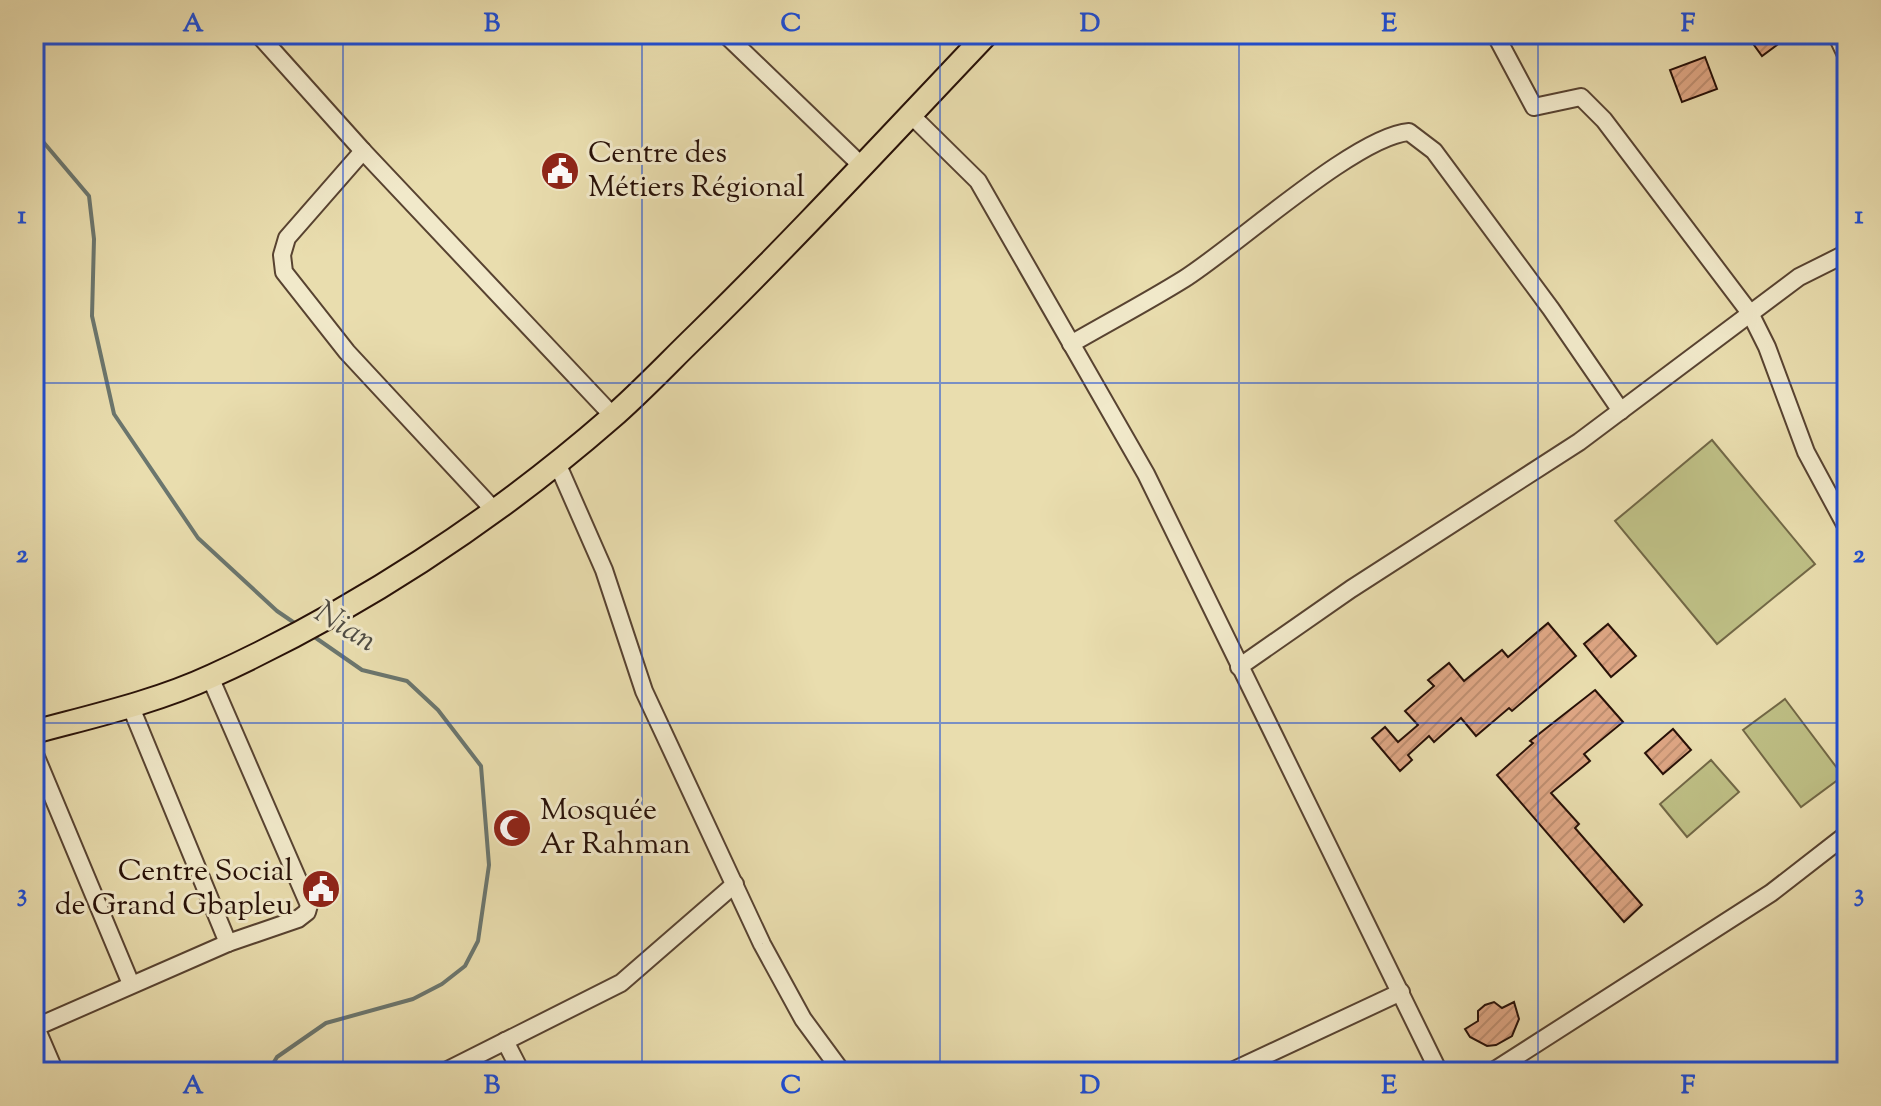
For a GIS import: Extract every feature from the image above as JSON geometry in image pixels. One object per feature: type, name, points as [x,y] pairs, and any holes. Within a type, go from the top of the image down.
[{"type":"main road","points":[[34,732],[130,705],[210,677],[287,639],[393,579],[557,463],[613,416],[863,167],[987,34]]},
{"type":"street","points":[[258,34],[363,151],[613,416]]},
{"type":"street","points":[[725,34],[863,167]]},
{"type":"street","points":[[1495,34],[1534,107],[1581,97],[1604,120],[1750,313],[1767,347],[1806,452],[1847,528]]},
{"type":"street","points":[[1836,34],[1847,57]]},
{"type":"street","points":[[910,114],[978,181],[1146,474],[1439,1072]]},
{"type":"street","points":[[1071,344],[1186,278],[1392,133],[1409,132],[1434,151],[1551,309],[1621,411]]},
{"type":"street","points":[[363,151],[287,238],[282,255],[284,272],[347,352],[493,509]]},
{"type":"street","points":[[1239,667],[1621,411],[1799,277],[1847,253]]},
{"type":"street","points":[[557,463],[604,570],[644,691],[803,1019],[839,1071]]},
{"type":"street","points":[[55,1072],[35,1026],[228,943],[298,919],[307,912],[309,905],[210,677]]},
{"type":"street","points":[[130,705],[228,943]]},
{"type":"street","points":[[34,752],[131,984]]},
{"type":"street","points":[[1492,1072],[1771,893],[1847,834]]},
{"type":"street","points":[[444,1072],[621,983],[735,884]]},
{"type":"street","points":[[1230,1072],[1401,992]]},
{"type":"street","points":[[505,1041],[521,1072]]},
{"type":"green space","points":[[1712,440],[1815,564],[1717,644],[1615,521]]},
{"type":"green space","points":[[1785,699],[1843,776],[1801,807],[1743,730]]},
{"type":"green space","points":[[1711,760],[1739,792],[1687,837],[1660,804]]},
{"type":"building","points":[[1746,34],[1792,34],[1762,56]]},
{"type":"building","points":[[1705,57],[1717,89],[1682,102],[1670,70]]},
{"type":"building","points":[[1548,623],[1576,656],[1512,711],[1509,708],[1476,736],[1461,718],[1434,742],[1429,736],[1408,755],[1412,760],[1400,771],[1372,738],[1385,727],[1398,742],[1418,725],[1405,711],[1434,686],[1428,680],[1449,663],[1464,681],[1502,650],[1508,657]]},
{"type":"building","points":[[1608,624],[1636,656],[1611,677],[1584,644]]},
{"type":"building","points":[[1595,690],[1623,722],[1584,754],[1590,761],[1551,793],[1579,824],[1575,828],[1642,905],[1624,922],[1497,775],[1533,743],[1530,741]]},
{"type":"building","points":[[1673,729],[1691,750],[1663,774],[1645,753]]},
{"type":"building","points":[[1494,1002],[1502,1008],[1514,1002],[1519,1019],[1512,1036],[1496,1045],[1487,1046],[1470,1037],[1465,1029],[1478,1021],[1478,1011]]},
{"type":"waterway","name":"Nian","points":[[34,131],[89,196],[94,239],[92,316],[114,414],[198,538],[277,611],[299,626]]},
{"type":"waterway","name":"Nian","points":[[268,1072],[277,1057],[326,1023],[413,999],[442,984],[465,966],[478,941],[489,865],[481,766],[438,710],[407,681],[362,670],[313,636]]},
{"type":"place","name":"Centre des Métiers Régional","points":[[560,171]]},
{"type":"place","name":"Mosquée Ar Rahman","points":[[512,828]]},
{"type":"place","name":"Centre Social de Grand Gbapleu","points":[[321,889]]}]
